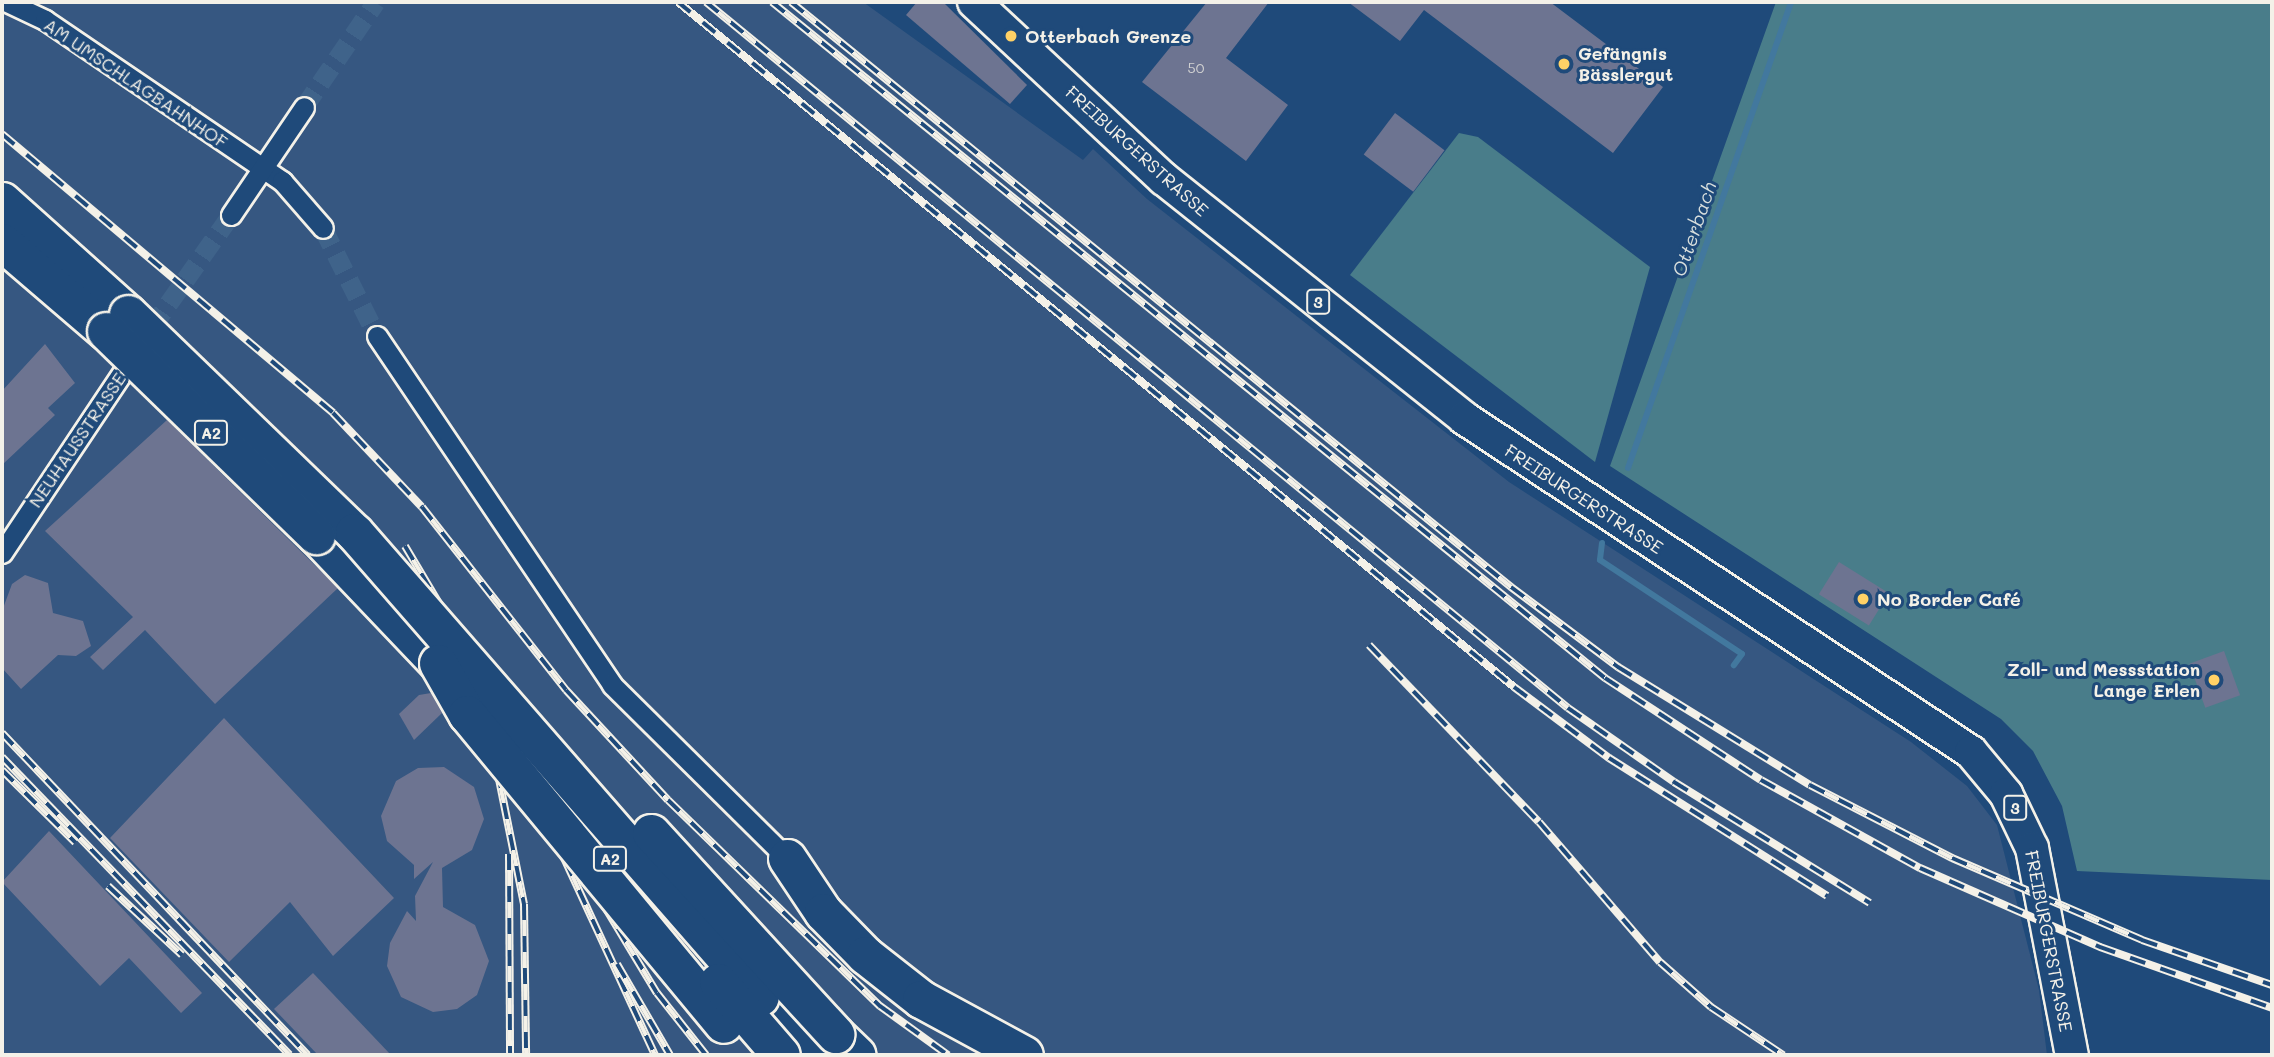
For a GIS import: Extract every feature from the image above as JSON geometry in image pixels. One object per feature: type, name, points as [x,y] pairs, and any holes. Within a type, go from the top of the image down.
[{"type":"highway","name":"A2","points":[[2,201],[230,409],[440,647],[816,1055]]},
{"type":"highway","name":"A2","points":[[2,242],[116,341],[440,647],[781,1055]]},
{"type":"highway","points":[[440,647],[467,714],[749,1055]]},
{"type":"highway","points":[[440,647],[481,653],[528,698],[857,1055]]},
{"type":"highway","points":[[787,858],[832,923],[921,999],[1024,1055]]},
{"type":"main road","name":"FREIBURGERSTRASSE","points":[[974,2],[1164,179],[1464,418],[1970,752],[2007,793],[2032,848],[2072,1055]]},
{"type":"street","name":"AM UMSCHLAGBAHNHOF","points":[[7,2],[45,20],[300,197],[323,228]]},
{"type":"street","points":[[231,215],[304,107]]},
{"type":"street","points":[[2,224],[137,350]]},
{"type":"street","name":"NEUHAUSSTRASSE","points":[[2,553],[152,327]]},
{"type":"street","points":[[377,336],[601,671],[787,858]]},
{"type":"shaded area","points":[[2,2],[863,2],[1083,160],[1093,149],[1147,199],[1509,482],[1911,742],[1967,786],[1997,825],[2039,990],[2047,1055],[2,1055]]},
{"type":"green space","points":[[1776,2],[2272,2],[2272,880],[2077,871],[2062,806],[2033,751],[2001,719],[1610,466]]},
{"type":"green space","points":[[1459,133],[1478,137],[1650,267],[1595,462],[1350,275]]},
{"type":"building","points":[[917,2],[943,2],[1027,85],[1010,104],[906,15]]},
{"type":"building","points":[[1207,2],[1269,2],[1226,58],[1288,105],[1246,161],[1142,82]]},
{"type":"building","name":"Gefängnis Bässlergut","points":[[1348,2],[1550,2],[1663,87],[1613,153],[1424,10],[1400,41]]},
{"type":"building","points":[[1395,113],[1445,150],[1413,192],[1364,155]]},
{"type":"building","points":[[45,344],[75,383],[48,408],[55,415],[2,465],[2,391]]},
{"type":"building","points":[[167,420],[338,588],[215,704],[145,630],[103,670],[90,657],[133,617],[45,531]]},
{"type":"building","points":[[1839,562],[1889,593],[1869,625],[1819,594]]},
{"type":"building","points":[[25,575],[48,583],[53,613],[83,621],[91,646],[76,656],[58,655],[21,689],[2,668],[2,611],[12,584]]},
{"type":"building","name":"Zoll- und Messstation Lange Erlen","points":[[2224,651],[2240,695],[2205,708],[2189,664]]},
{"type":"building","points":[[431,693],[442,713],[414,740],[399,714],[419,695]]},
{"type":"building","points":[[224,718],[394,898],[333,956],[290,902],[229,962],[110,838]]},
{"type":"building","points":[[444,767],[474,787],[484,819],[472,850],[442,868],[443,907],[475,925],[489,961],[477,995],[457,1009],[433,1012],[401,997],[387,966],[390,943],[407,911],[416,921],[415,896],[433,862],[414,879],[414,865],[387,841],[381,816],[396,781],[418,768]]},
{"type":"building","points":[[49,831],[202,993],[181,1013],[129,958],[100,986],[2,882]]},
{"type":"building","points":[[313,973],[391,1055],[318,1055],[274,1009]]},
{"type":"waterway","name":"Otterbach","points":[[1628,468],[1791,2]]},
{"type":"waterway","name":"Otterbach","points":[[1602,543],[1600,560],[1742,654],[1734,665]]},
{"type":"tunnel","points":[[304,107],[376,2]]},
{"type":"tunnel","points":[[152,327],[231,215]]},
{"type":"tunnel","points":[[323,228],[377,336]]},
{"type":"railway","points":[[678,2],[1514,687],[1609,758],[1827,896]]},
{"type":"railway","points":[[706,2],[1568,708],[1674,782],[1870,903]]},
{"type":"railway","points":[[772,2],[1605,678],[1761,780],[1920,868],[2100,947],[2272,1008]]},
{"type":"railway","points":[[791,2],[1511,587],[1618,667],[1810,785],[1952,858],[2142,940],[2272,985]]},
{"type":"railway","points":[[2,134],[333,413],[422,507],[566,690],[668,800],[880,1006],[948,1055]]},
{"type":"railway","points":[[405,546],[499,704],[535,791],[657,993],[706,1055]]},
{"type":"railway","points":[[1369,645],[1539,822],[1660,962],[1711,1007],[1783,1055]]},
{"type":"railway","points":[[485,709],[524,904],[526,1055]]},
{"type":"railway","points":[[2,733],[308,1055]]},
{"type":"railway","points":[[2,757],[290,1055]]},
{"type":"railway","points":[[2,770],[75,842]]},
{"type":"railway","points":[[552,832],[655,1055]]},
{"type":"railway","points":[[509,854],[510,1055]]},
{"type":"railway","points":[[108,886],[182,955]]},
{"type":"railway","points":[[617,964],[670,1055]]},
{"type":"place","name":"Otterbach Grenze","points":[[1011,36]]},
{"type":"place","name":"Gefängnis Bässlergut","points":[[1564,64]]},
{"type":"place","name":"No Border Café","points":[[1863,599]]},
{"type":"place","name":"Zoll- und Messstation Lange Erlen","points":[[2214,680]]}]
